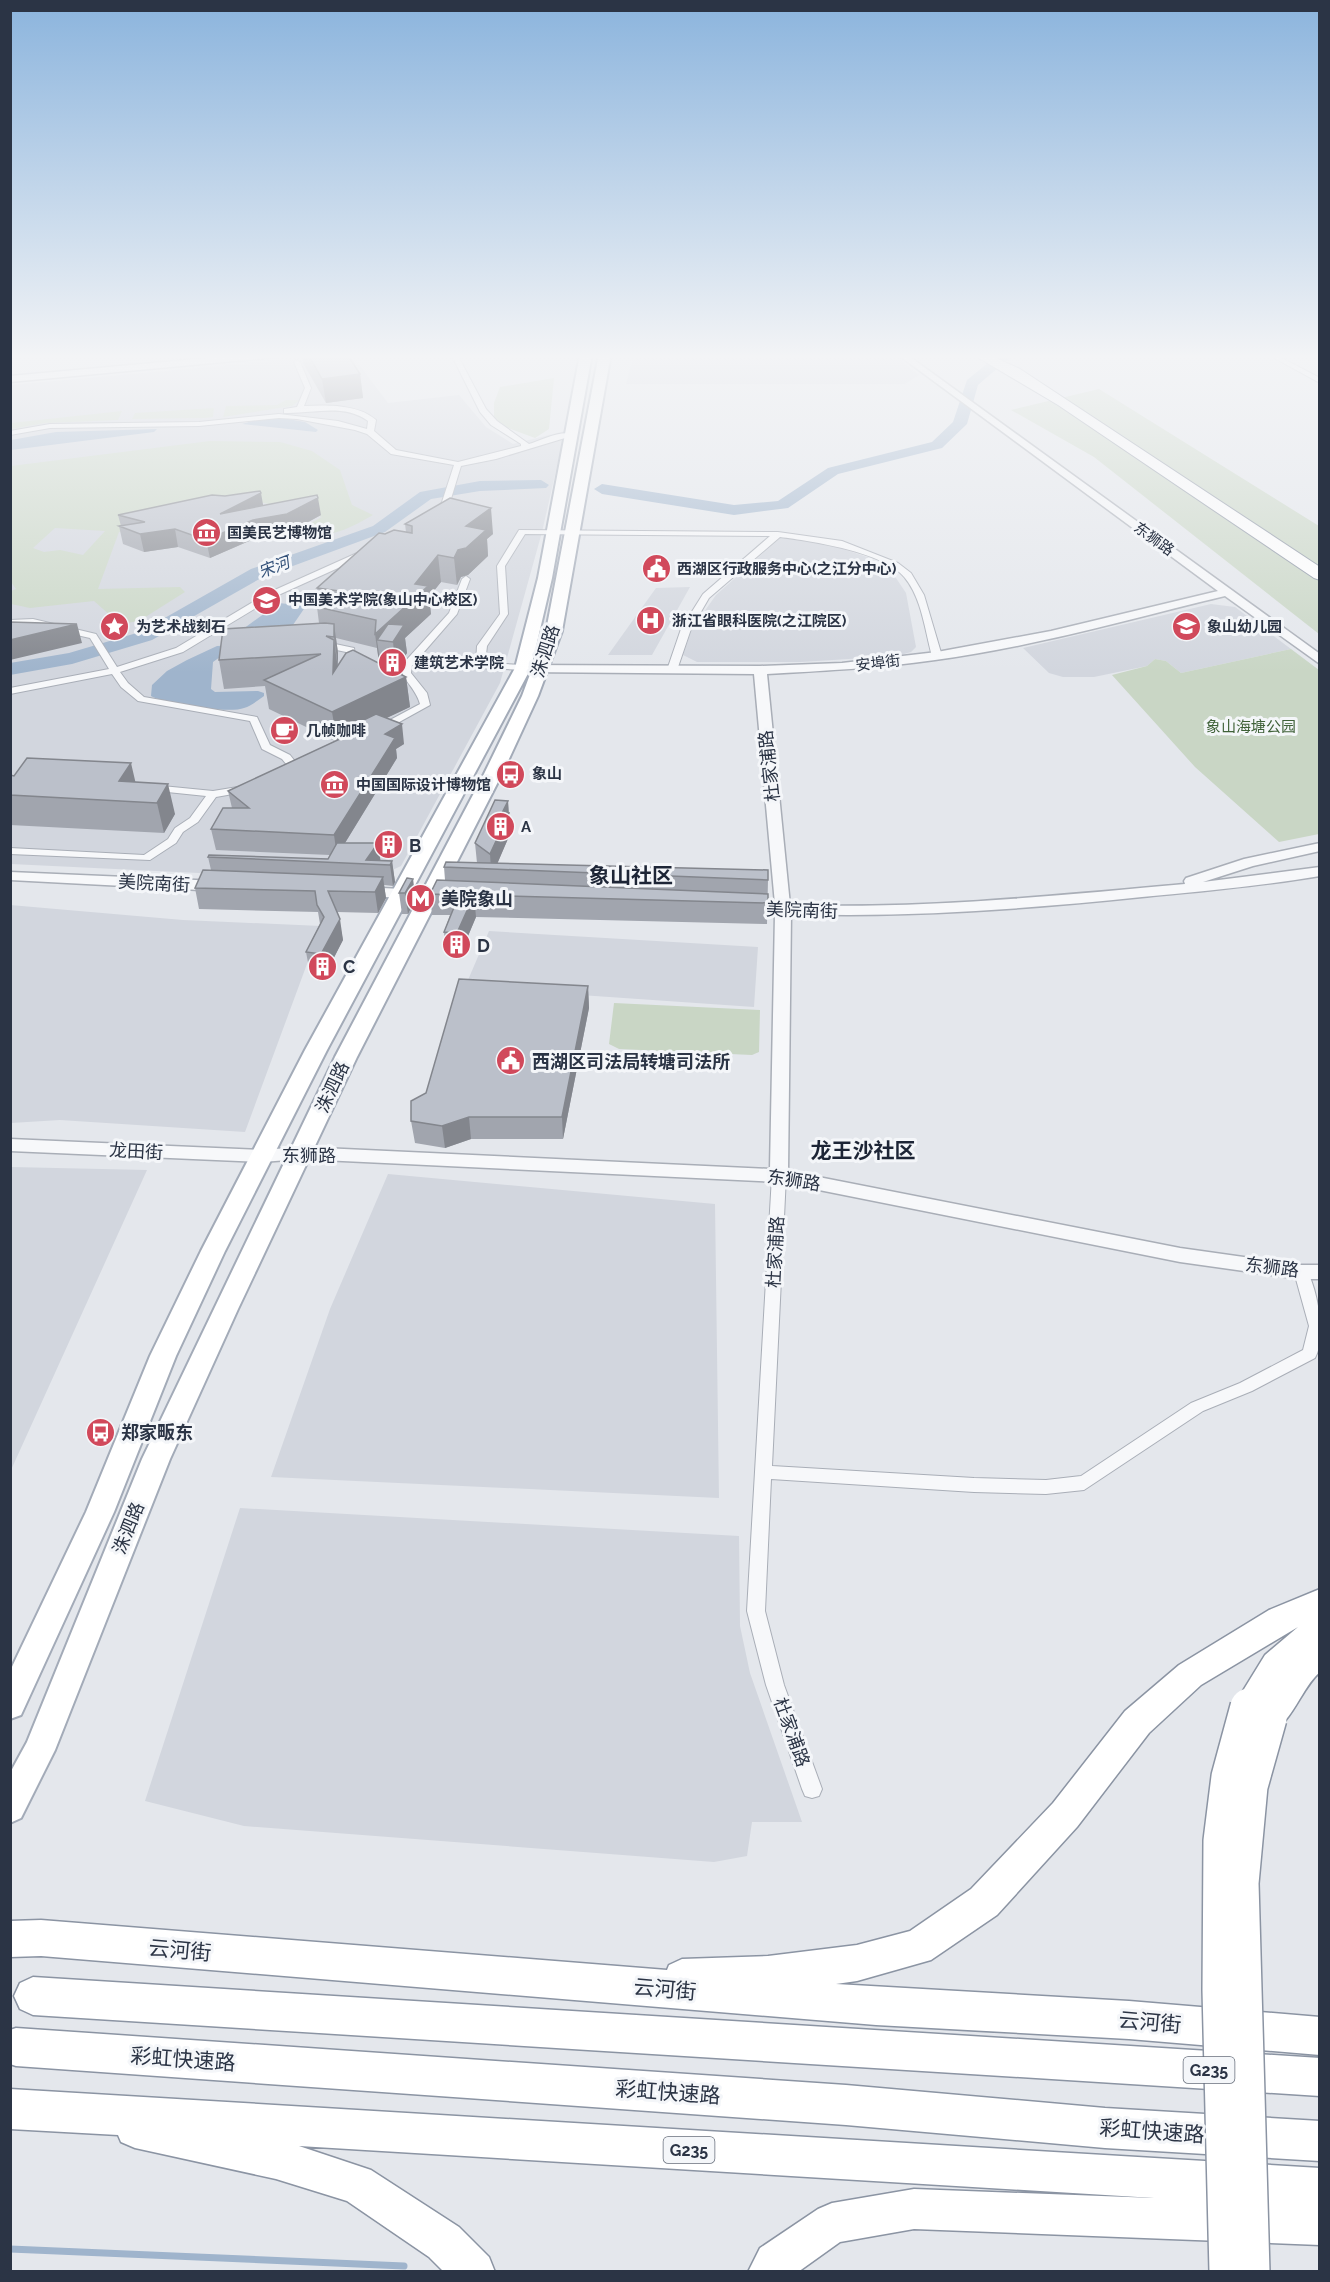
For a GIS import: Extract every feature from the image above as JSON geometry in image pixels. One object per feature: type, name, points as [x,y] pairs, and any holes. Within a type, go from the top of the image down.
[{"type":"highway","points":[[1154,460],[1320,575]]},
{"type":"highway","points":[[1160,460],[1320,564]]},
{"type":"highway","points":[[586,1983],[768,1974],[857,1963],[918,1947],[984,1902],[1065,1815],[1137,1722],[1190,1675],[1280,1620],[1320,1603]]},
{"type":"highway","points":[[1228,2271],[1222,2001],[1222,1841],[1230,1777],[1276,1665],[1320,1628]]},
{"type":"highway","points":[[1251,2271],[1240,1883],[1249,1786],[1258,1713],[1298,1670],[1320,1651]]},
{"type":"highway","name":"云河街","points":[[10,1939],[41,1938],[876,2006],[1129,2020],[1320,2036]]},
{"type":"highway","name":"G235","points":[[33,1996],[1320,2077]]},
{"type":"highway","name":"彩虹快速路","points":[[16,2047],[834,2104],[1105,2128],[1320,2141]]},
{"type":"highway","name":"G235","points":[[10,2109],[1320,2188]]},
{"type":"highway","points":[[59,2111],[276,2159],[357,2184],[444,2242],[474,2271]]},
{"type":"highway","points":[[769,2271],[775,2263],[832,2223],[914,2209],[1320,2225]]},
{"type":"main road","name":"洙泗路","points":[[10,1705],[100,1512],[163,1356],[316,1050],[523,668],[534,629],[567,460]]},
{"type":"main road","name":"洙泗路","points":[[10,1807],[39,1750],[156,1459],[346,1057],[493,774],[541,667],[554,631],[585,460]]},
{"type":"street","points":[[439,460],[458,464],[476,460]]},
{"type":"street","name":"东狮路","points":[[1048,460],[1320,660]]},
{"type":"street","points":[[427,525],[436,520],[446,502],[458,464]]},
{"type":"street","points":[[480,666],[482,646],[504,614],[501,566],[522,532],[778,534],[839,543],[895,565],[908,575],[920,595],[937,656]]},
{"type":"street","points":[[672,670],[686,629],[706,596],[778,534]]},
{"type":"street","points":[[10,691],[114,669],[166,655],[206,638],[291,584],[378,547]]},
{"type":"street","points":[[372,734],[425,705],[422,693],[403,676],[409,662],[453,614],[466,579]]},
{"type":"street","name":"安埠街","points":[[523,668],[759,670],[842,667],[937,656],[1052,635],[1227,592]]},
{"type":"street","points":[[10,623],[33,622],[93,636],[124,685],[141,699],[254,719],[266,747],[286,757],[292,772],[307,764]]},
{"type":"street","points":[[223,626],[233,634]]},
{"type":"street","points":[[40,636],[93,636]]},
{"type":"street","points":[[309,642],[351,650],[351,663],[359,673],[369,674]]},
{"type":"street","points":[[409,662],[523,668]]},
{"type":"street","name":"杜家浦路","points":[[759,670],[783,910],[778,1176],[756,1611],[775,1685],[812,1789]]},
{"type":"street","points":[[140,787],[213,794],[258,785]]},
{"type":"street","points":[[10,850],[146,858],[172,841],[179,830],[194,820],[213,794]]},
{"type":"street","name":"美院南街","points":[[1161,890],[1249,862],[1320,847]]},
{"type":"street","name":"美院南街","points":[[724,908],[856,912],[974,908],[1223,885],[1320,871]]},
{"type":"street","name":"美院南街","points":[[10,876],[239,886]]},
{"type":"street","points":[[341,891],[457,897]]},
{"type":"street","name":"龙田街","points":[[10,1145],[262,1156]]},
{"type":"street","name":"东狮路","points":[[262,1156],[301,1153],[778,1176],[1180,1255],[1310,1272]]},
{"type":"street","points":[[763,1472],[974,1485],[1046,1487],[1084,1483],[1197,1407],[1246,1388],[1310,1354],[1317,1326],[1310,1272]]},
{"type":"shaded area","name":"中国美术学院(象山中心校区)","points":[[10,460],[558,460],[542,532],[500,683],[401,866],[369,881],[11,864]]},
{"type":"shaded area","points":[[781,537],[817,542],[843,549],[867,557],[886,568],[906,593],[916,647],[911,652],[897,656],[801,662],[697,662],[683,655],[692,629],[716,595]]},
{"type":"shaded area","name":"浙江省眼科医院(之江院区)","points":[[690,587],[652,655],[608,655],[656,588]]},
{"type":"shaded area","name":"象山幼儿园","points":[[1211,604],[1235,607],[1291,649],[1181,673],[1166,661],[1155,659],[1147,666],[1094,677],[1063,677],[1049,673],[1023,648]]},
{"type":"shaded area","points":[[10,905],[183,920],[321,926],[245,1132],[60,1120],[11,1123]]},
{"type":"shaded area","points":[[489,931],[758,947],[754,1007],[465,987]]},
{"type":"shaded area","points":[[10,1167],[147,1170],[11,1470]]},
{"type":"shaded area","points":[[388,1174],[715,1204],[719,1498],[271,1477],[330,1309]]},
{"type":"shaded area","points":[[240,1508],[739,1536],[740,1626],[750,1673],[802,1822],[752,1822],[747,1856],[714,1862],[244,1826],[145,1801]]},
{"type":"green space","points":[[55,460],[326,460],[340,470],[352,505],[373,515],[344,530],[326,534],[306,534],[294,532],[322,517],[260,502],[170,518],[119,532],[98,589],[180,587],[185,592],[139,621],[120,624],[94,601],[30,608],[11,604],[11,591],[16,589],[11,582],[11,466]],"holes":[[[55,528],[105,531],[83,555],[60,550],[44,552],[33,548]]]},
{"type":"green space","points":[[1098,460],[1214,460],[1319,526],[1319,634]]},
{"type":"green space","name":"象山海塘公园","points":[[1291,649],[1319,670],[1319,834],[1279,842],[1195,767],[1112,675],[1147,666],[1155,659],[1166,661],[1181,673]]},
{"type":"green space","points":[[614,1003],[760,1010],[759,1052],[752,1055],[619,1049],[609,1044]]},
{"type":"water","points":[[279,603],[306,606],[286,635],[243,629]]},
{"type":"water","points":[[237,645],[213,662],[211,689],[215,692],[258,691],[264,693],[264,696],[252,704],[236,710],[212,709],[169,702],[151,696],[152,685],[167,671],[217,646]]},
{"type":"building","points":[[260,491],[261,493],[220,514],[317,495],[318,498],[287,514],[253,520],[206,540],[175,529],[140,534],[119,526],[145,522],[118,515],[212,495],[225,496]]},
{"type":"building","points":[[450,498],[491,508],[466,526],[486,530],[466,548],[458,550],[454,558],[438,555],[415,584],[428,586],[375,634],[376,620],[317,607],[339,591],[317,588],[379,533],[385,534],[394,530],[412,533],[412,526],[405,524]]},
{"type":"building","points":[[10,622],[77,624],[10,640]]},
{"type":"building","points":[[334,624],[334,637],[326,636],[334,640],[333,673],[346,653],[353,650],[406,677],[332,712],[264,680],[321,654],[219,660],[223,629]]},
{"type":"building","points":[[388,624],[404,625],[393,642],[377,640]]},
{"type":"building","points":[[376,714],[402,724],[385,734],[395,738],[334,835],[211,829],[223,808],[249,808],[228,791],[355,732],[347,728]]},
{"type":"building","points":[[27,758],[131,763],[119,781],[168,784],[157,803],[10,795],[10,775],[14,776]]},
{"type":"building","points":[[495,800],[508,801],[502,813],[509,813],[490,854],[475,843]]},
{"type":"building","points":[[337,843],[378,843],[366,860],[392,861],[390,865],[208,857],[209,855],[328,859]]},
{"type":"building","points":[[446,862],[768,870],[768,880],[444,867]]},
{"type":"building","points":[[203,870],[383,877],[375,892],[328,891],[340,919],[321,954],[306,952],[324,917],[317,905],[315,891],[195,888]]},
{"type":"building","points":[[407,878],[413,879],[405,893],[399,893]]},
{"type":"building","points":[[437,880],[768,894],[768,903],[474,895],[457,933],[444,932],[459,895],[430,894]]},
{"type":"building","name":"西湖区司法局转塘司法所","points":[[459,979],[588,986],[562,1117],[469,1117],[442,1126],[411,1121],[411,1101],[426,1093]]},
{"type":"waterway","name":"宋河","points":[[602,489],[734,510],[782,505],[833,471],[875,460]]},
{"type":"waterway","name":"宋河","points":[[10,669],[72,658],[146,636],[257,573],[379,529],[426,495],[480,486],[541,485]]},
{"type":"waterway","points":[[10,2249],[404,2266]]},
{"type":"place","name":"国美民艺博物馆","points":[[206,533]]},
{"type":"place","name":"西湖区行政服务中心(之江分中心)","points":[[656,569]]},
{"type":"place","name":"中国美术学院(象山中心校区)","points":[[267,600]]},
{"type":"place","name":"浙江省眼科医院(之江院区)","points":[[651,621]]},
{"type":"place","name":"为艺术战刻石","points":[[115,627]]},
{"type":"place","name":"象山幼儿园","points":[[1186,627]]},
{"type":"place","name":"建筑艺术学院","points":[[393,663]]},
{"type":"place","name":"几帧咖啡","points":[[285,731]]},
{"type":"place","name":"象山","points":[[511,774]]},
{"type":"place","name":"中国国际设计博物馆","points":[[335,785]]},
{"type":"place","name":"A","points":[[500,827]]},
{"type":"place","name":"B","points":[[388,845]]},
{"type":"place","name":"美院象山","points":[[420,898]]},
{"type":"place","name":"D","points":[[456,945]]},
{"type":"place","name":"C","points":[[322,966]]},
{"type":"place","name":"西湖区司法局转塘司法所","points":[[511,1061]]},
{"type":"place","name":"郑家畈东","points":[[100,1432]]},
{"type":"district","name":"象山社区","points":[[631,875]]},
{"type":"district","name":"龙王沙社区","points":[[863,1150]]}]
